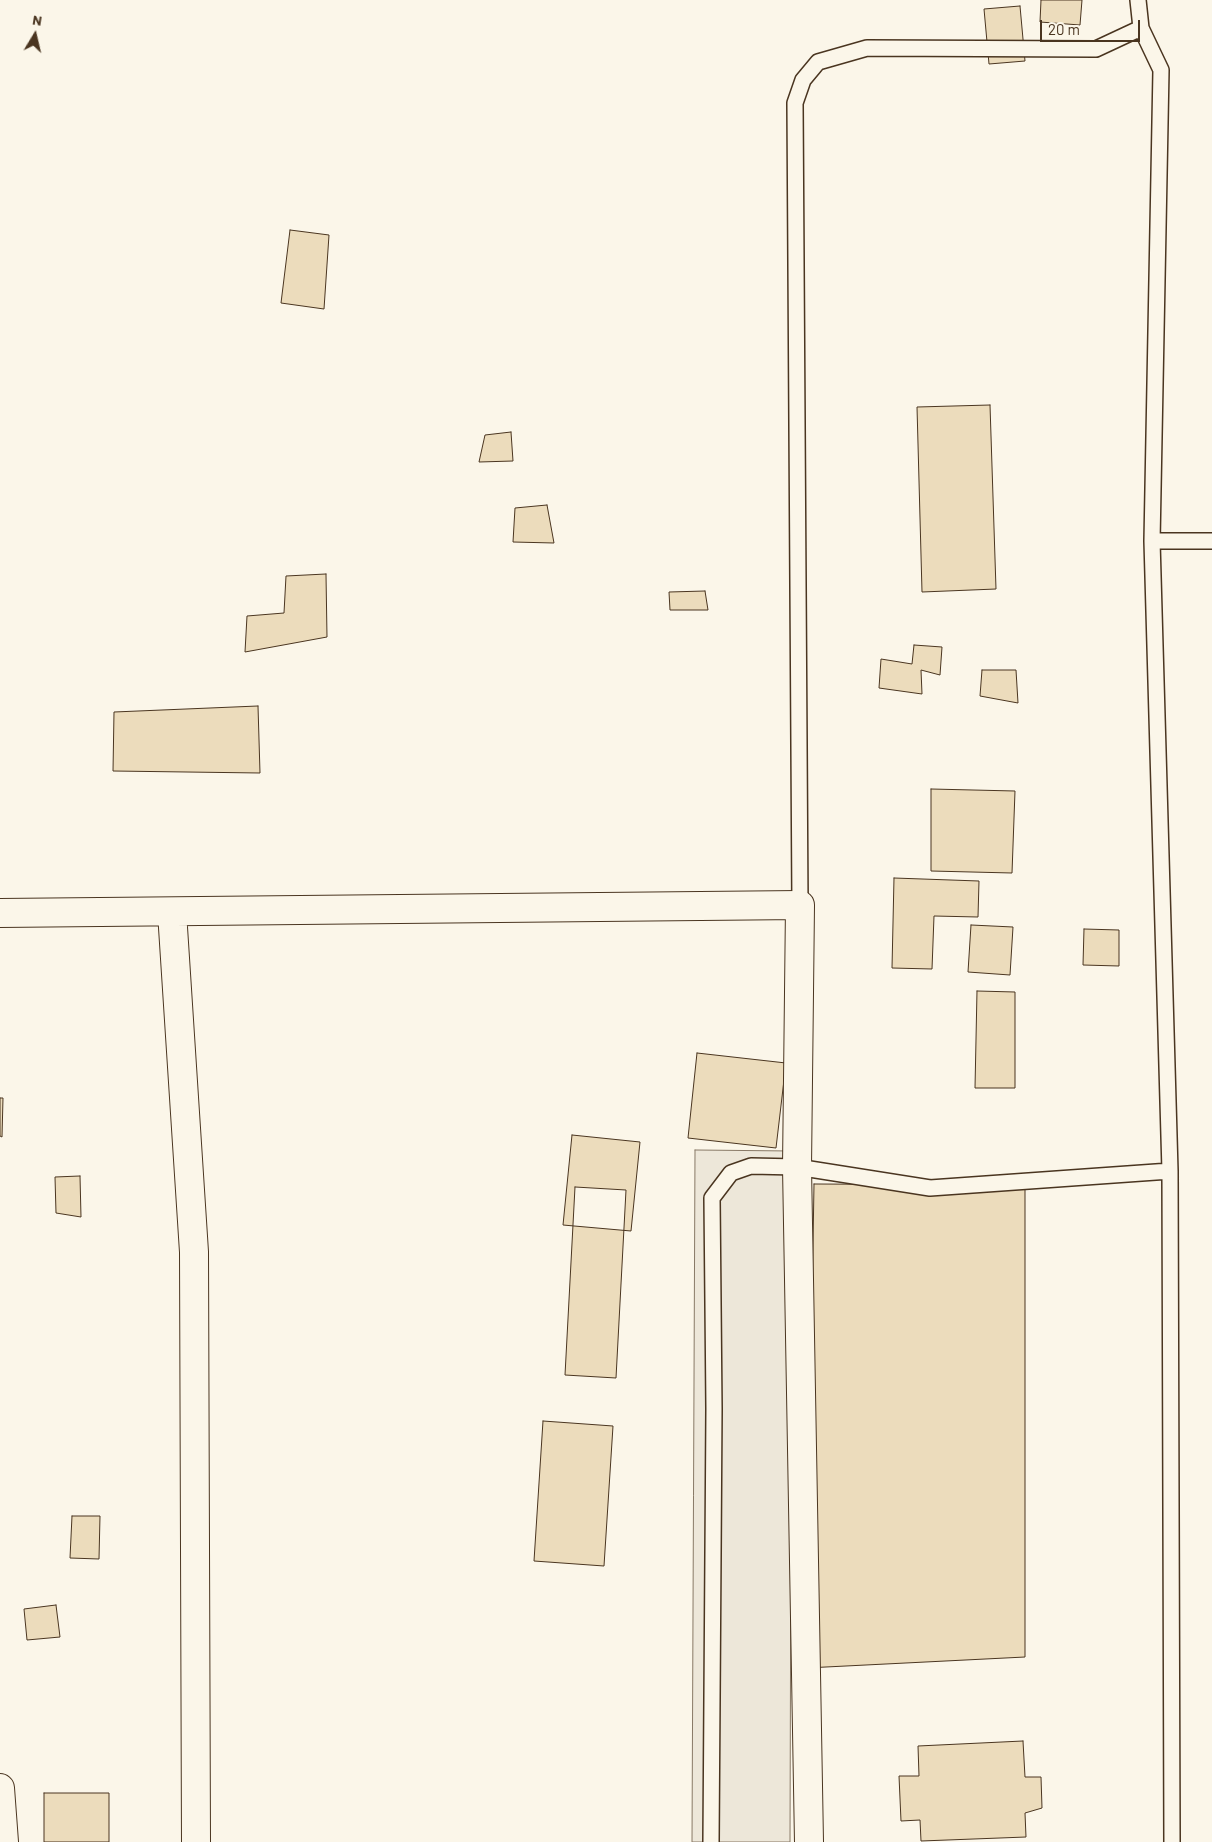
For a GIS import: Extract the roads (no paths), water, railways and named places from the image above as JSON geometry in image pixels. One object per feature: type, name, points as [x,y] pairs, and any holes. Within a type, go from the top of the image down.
[{"type":"street","points":[[0,913],[800,905],[797,1167],[809,1842]]},
{"type":"street","points":[[172,912],[194,1252],[196,1842]]},
{"type":"street","points":[[0,1788],[4,1842]]},
{"type":"lane","points":[[1138,0],[1141,28],[1161,70],[1152,541],[1170,1171],[1172,1842]]},
{"type":"lane","points":[[800,905],[795,103],[803,80],[818,62],[867,48],[1096,50],[1141,28]]},
{"type":"lane","points":[[1152,541],[1212,541]]},
{"type":"lane","points":[[711,1842],[714,1409],[712,1198],[731,1173],[751,1166],[797,1167],[930,1188],[1170,1171]]}]
